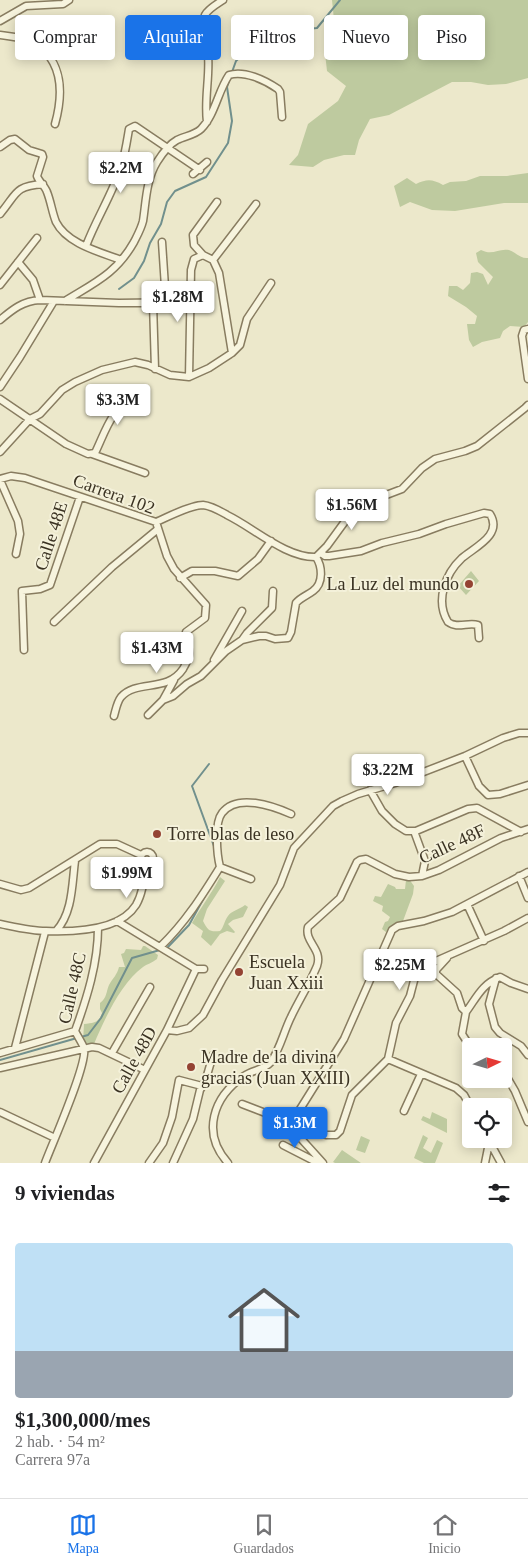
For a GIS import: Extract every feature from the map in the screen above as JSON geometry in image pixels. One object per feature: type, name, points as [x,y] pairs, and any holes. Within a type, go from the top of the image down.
[{"type":"street","points":[[0,21],[26,6],[63,4],[69,0]]},
{"type":"street","points":[[207,122],[208,63],[204,18],[206,12],[223,0]]},
{"type":"street","points":[[0,36],[22,38],[34,43],[51,59],[59,77],[61,93],[55,124]]},
{"type":"street","points":[[65,301],[109,274],[122,260],[140,232],[151,174],[166,148],[200,130],[207,122],[229,75],[237,72],[278,89],[280,92],[282,117]]},
{"type":"street","points":[[86,246],[94,224],[107,201],[122,166],[129,129],[135,126],[200,170]]},
{"type":"street","points":[[0,148],[10,140],[15,139],[29,150],[42,154],[43,157],[37,176],[47,191],[57,223],[64,233],[86,246],[122,260]]},
{"type":"street","points":[[193,174],[200,170],[207,162]]},
{"type":"street","points":[[0,214],[20,188],[43,184]]},
{"type":"street","points":[[217,202],[193,235],[194,245],[203,255],[214,260],[232,353]]},
{"type":"street","points":[[214,260],[256,204]]},
{"type":"street","points":[[0,285],[37,238]]},
{"type":"street","points":[[162,242],[166,302]]},
{"type":"street","points":[[189,377],[192,263],[197,257],[203,255]]},
{"type":"street","points":[[18,262],[33,280],[40,300]]},
{"type":"street","points":[[0,452],[30,419],[40,414],[62,390],[102,370],[135,362],[148,365],[170,375],[189,377],[215,365],[240,345],[247,319],[271,283]]},
{"type":"street","points":[[0,320],[18,305],[29,301],[190,302]]},
{"type":"street","points":[[0,387],[54,301]]},
{"type":"street","points":[[154,303],[155,369]]},
{"type":"street","points":[[528,329],[524,330],[522,336],[528,379]]},
{"type":"street","points":[[94,452],[110,418],[118,408],[135,396]]},
{"type":"street","points":[[0,399],[66,444],[88,454],[94,452],[145,473]]},
{"type":"street","points":[[318,555],[346,520],[356,512],[381,497],[402,488],[422,468],[435,459],[477,446],[528,404]]},
{"type":"street","name":"Carrera 102","points":[[0,480],[11,476],[25,478],[157,526],[170,563],[180,578],[206,605],[205,618],[186,632],[185,637],[189,655],[186,663],[174,680]]},
{"type":"street","points":[[0,480],[18,521],[20,534],[16,554]]},
{"type":"street","name":"Calle 48E","points":[[24,650],[22,591],[40,589],[50,585],[80,497]]},
{"type":"street","points":[[54,622],[157,526],[202,505],[212,507],[241,522],[293,553],[308,557],[361,551],[484,513],[490,514],[494,522],[494,528],[482,545],[456,565],[441,596],[448,622],[458,626],[478,625],[480,638]]},
{"type":"street","points":[[180,578],[192,570],[215,571],[238,576],[258,559],[271,541]]},
{"type":"street","points":[[163,700],[173,696],[186,684],[201,676],[226,651],[242,640],[259,636],[275,639],[288,638],[291,632],[296,602],[317,588],[322,574],[318,555]]},
{"type":"street","points":[[242,640],[246,633],[272,608],[273,591]]},
{"type":"street","points":[[210,667],[242,611]]},
{"type":"street","points":[[148,715],[163,700],[174,680]]},
{"type":"street","points":[[114,716],[120,698],[126,693],[174,680]]},
{"type":"street","points":[[167,1030],[177,1031],[189,1028],[203,1014],[277,889],[292,852],[302,838],[337,804],[370,790],[395,783],[465,756],[503,738],[519,733],[528,733]]},
{"type":"street","points":[[465,756],[479,786],[488,795],[500,794],[528,786]]},
{"type":"street","points":[[370,790],[382,811],[395,824],[406,830],[414,831],[468,809],[477,808],[521,832]]},
{"type":"street","points":[[117,921],[161,947],[196,905],[220,867],[217,833],[220,815],[237,804],[251,802],[273,806],[291,814]]},
{"type":"street","name":"Calle 48F","points":[[228,1163],[217,1148],[212,1131],[216,1109],[226,1092],[247,1074],[268,1064],[275,1055],[291,1017],[318,963],[316,950],[307,934],[308,927],[340,898],[360,860],[366,860],[387,871],[402,876],[422,876],[439,870],[501,838],[528,830]]},
{"type":"street","points":[[414,831],[426,861],[422,876]]},
{"type":"street","points":[[0,884],[21,890],[29,888],[100,844],[117,844],[141,855]]},
{"type":"street","points":[[0,924],[45,932],[98,928],[117,921],[135,907],[141,894],[146,864],[150,862],[152,856],[147,852],[141,855]]},
{"type":"street","points":[[141,855],[142,861],[146,864]]},
{"type":"street","points":[[56,931],[69,905],[75,861]]},
{"type":"street","points":[[220,867],[251,879]]},
{"type":"street","points":[[323,1163],[294,1132],[292,1122],[344,1039],[392,930],[402,925],[445,914],[528,872]]},
{"type":"street","points":[[520,876],[528,898]]},
{"type":"street","points":[[467,904],[484,941]]},
{"type":"street","points":[[242,1104],[315,1132],[333,1136],[340,1131],[352,1095],[388,1059],[396,1023],[410,995],[416,973],[423,966],[484,941],[528,918]]},
{"type":"street","name":"Calle 48C","points":[[45,1163],[79,1074],[84,1048],[75,1032],[92,971],[98,942],[98,928]]},
{"type":"street","points":[[15,1048],[45,932]]},
{"type":"street","name":"Calle 48D","points":[[94,1163],[200,969],[161,947]]},
{"type":"street","points":[[448,957],[436,970],[436,974],[457,994],[462,1008],[466,1012]]},
{"type":"street","points":[[465,1038],[462,1034],[466,1012],[481,989],[496,978],[502,977],[528,990]]},
{"type":"street","points":[[496,978],[488,1004],[495,1027],[500,1033],[521,1046],[528,1055]]},
{"type":"street","points":[[112,1053],[150,987]]},
{"type":"street","points":[[0,1053],[75,1032]]},
{"type":"street","points":[[0,1068],[92,1047],[112,1053],[145,1070]]},
{"type":"street","points":[[173,1163],[188,1130],[213,1055]]},
{"type":"street","points":[[388,1059],[456,1088],[466,1098]]},
{"type":"street","points":[[404,1110],[421,1074]]},
{"type":"street","points":[[149,1163],[162,1143],[172,1117],[179,1080],[202,1086]]},
{"type":"street","points":[[512,1086],[528,1122]]},
{"type":"street","points":[[0,1112],[55,1138]]},
{"type":"street","points":[[283,1145],[318,1163]]},
{"type":"street","points":[[485,1163],[487,1148]]},
{"type":"street","points":[[492,1148],[502,1163]]},
{"type":"green space","points":[[332,0],[528,0],[528,78],[506,84],[488,85],[471,82],[452,82],[389,115],[370,119],[359,140],[355,155],[344,155],[324,160],[313,167],[289,165],[298,155],[308,124],[338,101],[346,86],[327,71],[326,60],[408,60],[408,15],[334,15]]},
{"type":"green space","points":[[528,173],[528,203],[504,203],[455,211],[432,210],[410,202],[400,207],[394,186],[407,178],[416,184],[430,180],[443,185],[450,182],[466,181],[480,176],[507,176]]},
{"type":"green space","points":[[481,250],[492,252],[509,250],[528,258],[528,322],[524,327],[510,326],[503,331],[500,338],[482,342],[473,347],[469,340],[467,324],[475,324],[477,316],[448,296],[449,286],[457,286],[463,290],[470,283],[471,273],[483,274],[488,285],[493,277],[478,262],[476,253]]},
{"type":"green space","name":"La Luz del mundo","points":[[471,571],[479,581],[466,595],[458,586]]},
{"type":"green space","points":[[220,877],[225,881],[207,909],[203,921],[208,929],[220,931],[229,914],[245,905],[248,907],[243,917],[233,920],[228,924],[235,932],[227,931],[220,934],[211,946],[201,937],[203,931],[192,923]]},
{"type":"green space","points":[[409,879],[414,886],[413,894],[403,921],[393,925],[386,932],[382,929],[390,917],[382,911],[383,906],[373,901],[375,896],[381,897],[388,884],[396,889],[405,889],[406,880]]},
{"type":"green space","points":[[143,946],[158,955],[157,959],[143,967],[127,982],[108,1013],[94,1044],[87,1046],[83,1042],[84,1024],[95,1022],[101,1016],[100,1003],[105,997],[119,967],[125,967],[121,954],[126,949],[141,950]]},
{"type":"green space","points":[[432,1112],[447,1119],[447,1133],[421,1120],[423,1116],[430,1119]]},
{"type":"green space","points":[[423,1135],[428,1138],[423,1148],[431,1153],[437,1140],[443,1143],[435,1163],[424,1163],[414,1158]]},
{"type":"green space","points":[[361,1136],[370,1140],[365,1153],[356,1150]]},
{"type":"green space","points":[[342,1150],[361,1163],[333,1162]]},
{"type":"waterway","points":[[232,72],[236,61],[263,34],[317,28],[340,0]]},
{"type":"waterway","points":[[119,289],[134,278],[144,261],[150,243],[161,224],[167,202],[175,191],[206,177],[228,143],[232,121],[227,87],[229,81]]},
{"type":"waterway","points":[[209,764],[192,786],[215,849]]},
{"type":"waterway","points":[[167,948],[189,925],[205,896]]},
{"type":"waterway","points":[[81,1037],[88,1035],[101,1018],[132,958],[160,950]]},
{"type":"waterway","points":[[0,1060],[77,1038]]},
{"type":"place","name":"La Luz del mundo","points":[[469,584]]},
{"type":"place","name":"Torre blas de leso","points":[[157,834]]},
{"type":"place","name":"Escuela Juan Xxiii","points":[[239,972]]},
{"type":"place","name":"Madre de la divina gracias (Juan XXIII)","points":[[191,1067]]}]
